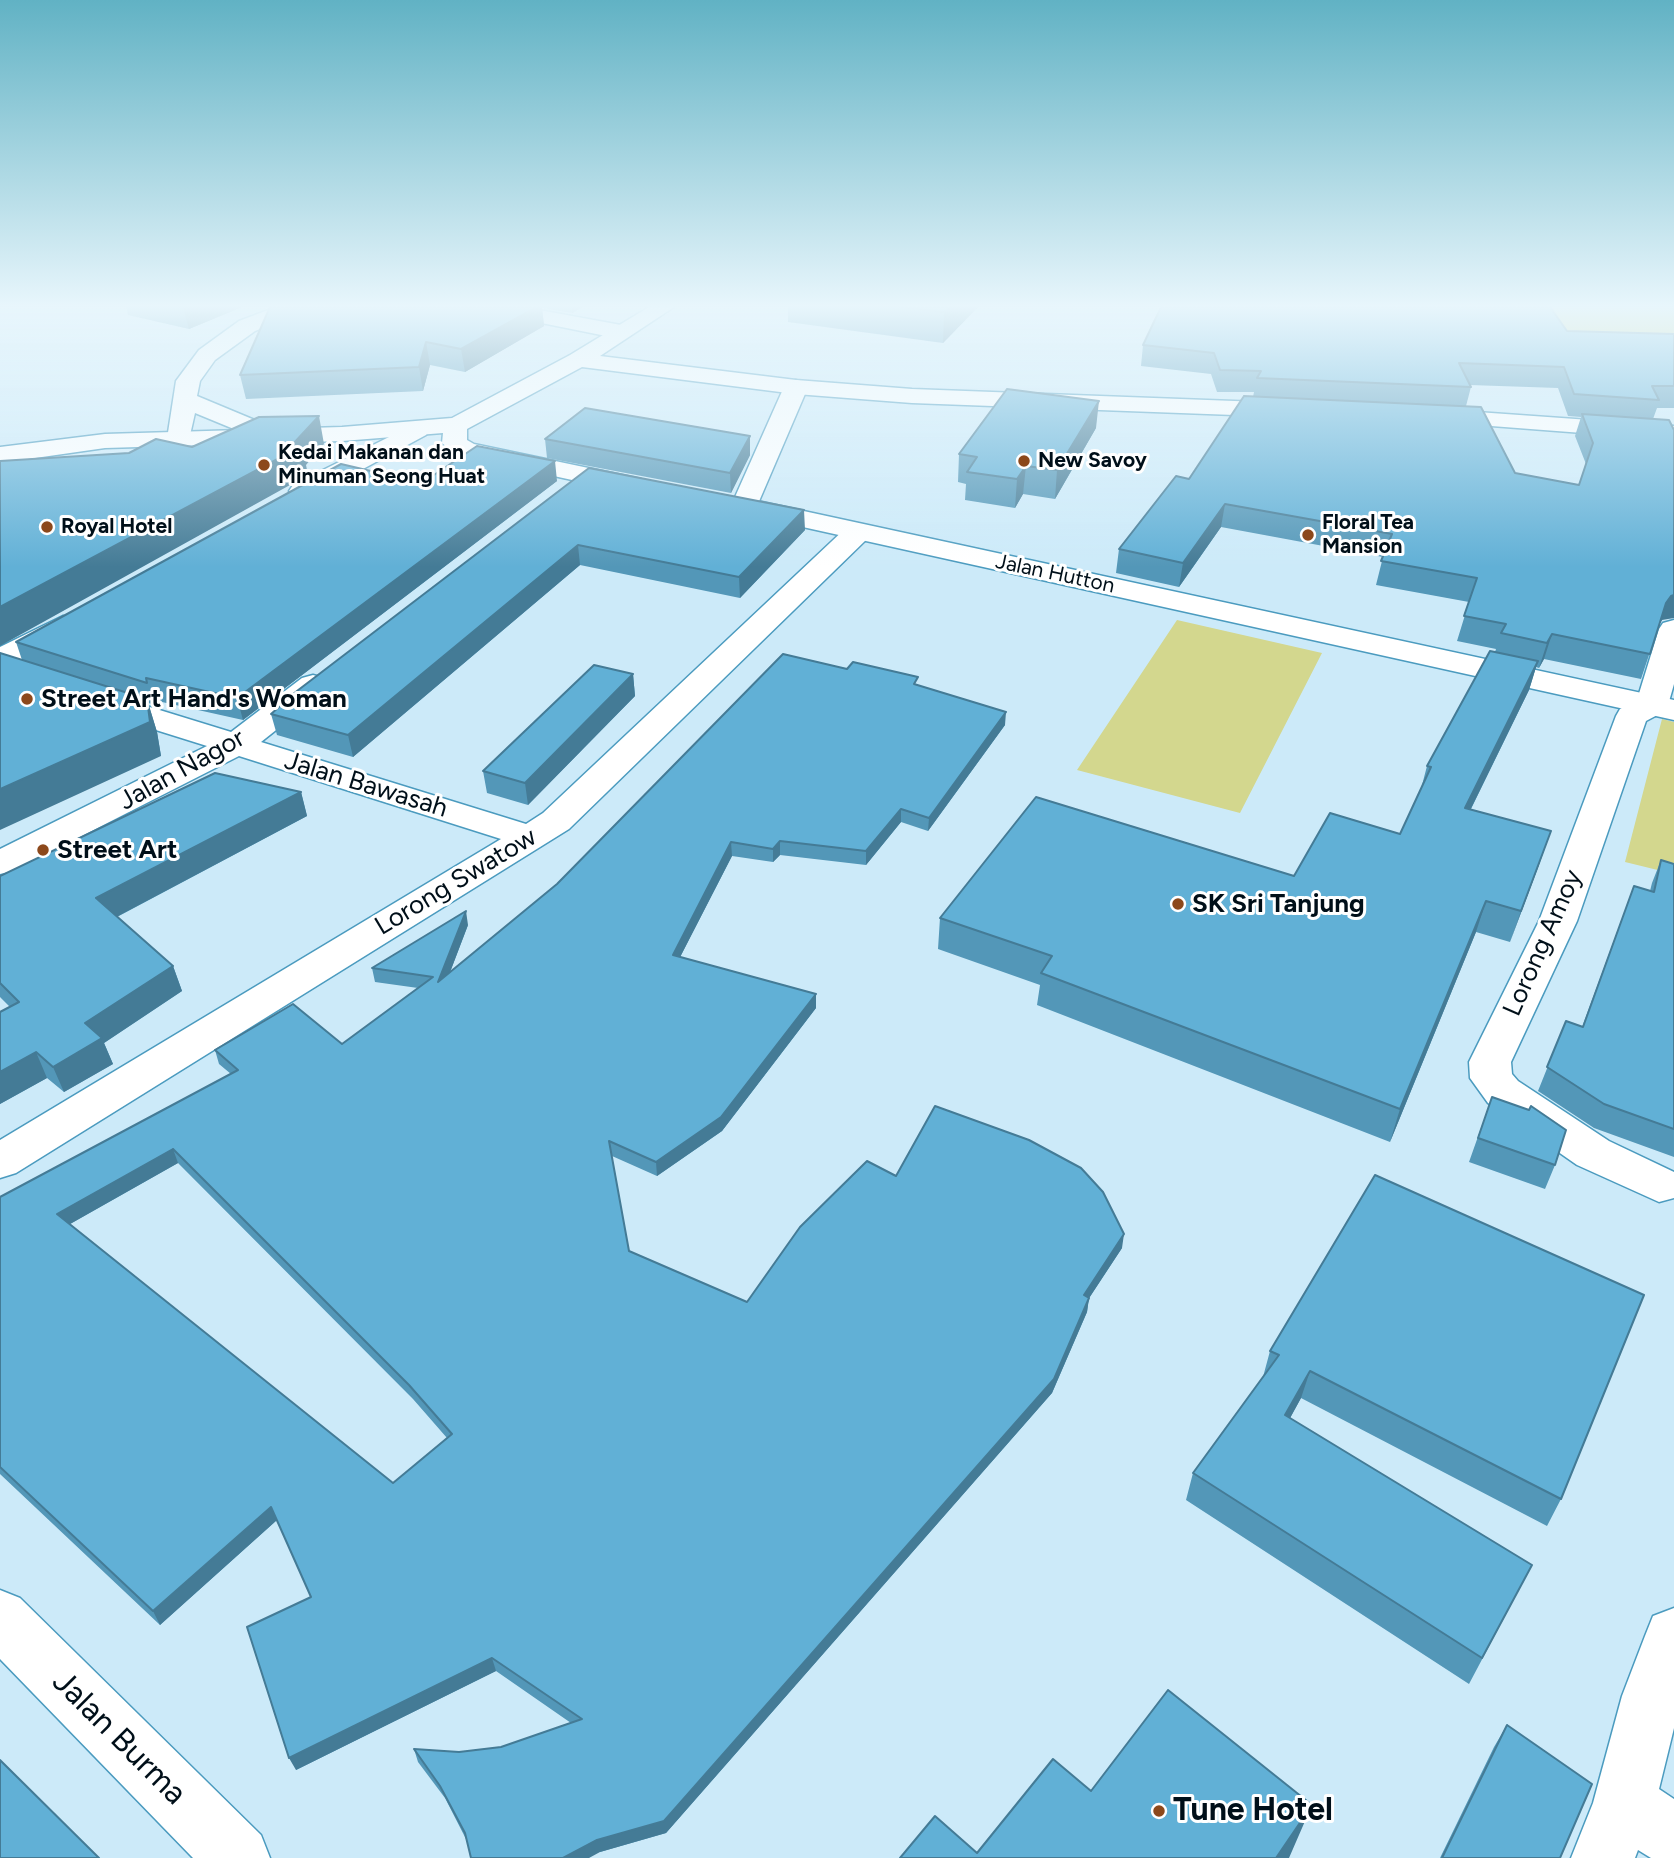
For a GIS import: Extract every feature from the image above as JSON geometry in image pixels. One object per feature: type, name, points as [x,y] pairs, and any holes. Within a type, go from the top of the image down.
[{"type":"street","points":[[179,439],[185,394]]},
{"type":"street","points":[[0,455],[104,441],[417,430],[471,420],[518,394]]},
{"type":"street","name":"Jalan Hutton","points":[[792,394],[731,503],[1337,634],[1663,708]]},
{"type":"street","points":[[895,394],[988,400],[1307,411]]},
{"type":"street","points":[[183,399],[272,436]]},
{"type":"street","points":[[1416,415],[1674,433]]},
{"type":"street","points":[[455,425],[455,443],[466,450],[650,488]]},
{"type":"street","points":[[276,505],[417,430]]},
{"type":"street","points":[[341,434],[368,442],[358,460]]},
{"type":"street","points":[[551,501],[583,476]]},
{"type":"street","name":"Lorong Swatow","points":[[0,1161],[556,821],[858,532]]},
{"type":"street","points":[[0,664],[7,656],[89,610]]},
{"type":"street","points":[[1663,708],[1674,629]]},
{"type":"street","name":"Jalan Nagor","points":[[0,863],[236,745],[333,670]]},
{"type":"street","name":"Jalan Bawasah","points":[[68,692],[532,837]]},
{"type":"street","name":"Lorong Amoy","points":[[1659,1185],[1593,1153],[1503,1092],[1491,1078],[1490,1062],[1558,921],[1632,716],[1663,708]]},
{"type":"street","name":"Jalan Burma","points":[[0,1618],[238,1858]]},
{"type":"street","points":[[1634,1833],[1653,1696],[1674,1636]]},
{"type":"green space","points":[[1177,620],[1322,653],[1240,813],[1077,770]]},
{"type":"green space","points":[[1662,719],[1674,722],[1674,874],[1625,862]]},
{"type":"building","points":[[1004,394],[1043,394],[1099,401],[1057,470],[1026,466],[1017,479],[967,472],[977,457],[959,454]]},
{"type":"building","points":[[1574,394],[1656,394],[1659,400]]},
{"type":"building","points":[[1244,396],[1481,407],[1515,473],[1579,485],[1593,443],[1582,414],[1669,420],[1674,430],[1674,595],[1666,603],[1650,654],[1552,634],[1547,643],[1501,633],[1506,624],[1464,616],[1477,578],[1381,561],[1392,534],[1225,504],[1183,563],[1119,549],[1176,476],[1189,479]]},
{"type":"building","points":[[585,408],[750,436],[730,473],[545,439]]},
{"type":"building","points":[[319,416],[293,444],[302,446],[0,607],[0,461],[129,453],[156,439],[192,447],[259,417]]},
{"type":"building","points":[[477,446],[555,461],[237,698],[146,678],[147,683],[16,642],[341,464],[422,483]]},
{"type":"building","points":[[589,468],[804,510],[739,577],[578,545],[348,735],[271,714],[279,707],[276,707]]},
{"type":"building","points":[[1490,651],[1538,661],[1465,808],[1551,831],[1521,911],[1486,901],[1400,1109],[1041,973],[1052,956],[940,918],[1036,797],[1294,876],[1330,813],[1400,834],[1431,767],[1427,766]]},
{"type":"building","points":[[0,653],[147,699],[150,722],[0,789]]},
{"type":"building","points":[[783,654],[847,669],[853,662],[918,677],[914,684],[1006,712],[929,818],[901,809],[866,851],[780,841],[773,849],[731,842],[673,955],[816,994],[721,1117],[656,1162],[609,1141],[629,1251],[747,1302],[800,1227],[867,1161],[896,1176],[935,1106],[1029,1140],[1081,1168],[1103,1192],[1124,1234],[1084,1295],[1089,1298],[1054,1379],[664,1821],[597,1840],[563,1858],[471,1858],[465,1833],[440,1786],[414,1749],[459,1752],[501,1747],[582,1719],[492,1658],[289,1758],[247,1627],[311,1597],[271,1507],[153,1611],[0,1467],[0,1197],[238,1070],[215,1050],[293,1004],[342,1044],[433,977],[372,968],[466,911],[438,982],[557,884]],"holes":[[[173,1149],[409,1385],[452,1434],[393,1483],[57,1214]]]},
{"type":"building","points":[[594,665],[633,674],[525,783],[483,771]]},
{"type":"building","points":[[215,773],[301,792],[96,898],[173,966],[85,1023],[102,1038],[53,1067],[36,1052],[0,1072],[0,1012],[19,1002],[0,983],[0,876]]},
{"type":"building","points":[[1661,860],[1674,864],[1674,1129],[1604,1104],[1547,1067],[1566,1021],[1583,1027],[1634,886],[1654,892]]},
{"type":"building","points":[[1492,1097],[1529,1110],[1531,1106],[1566,1130],[1555,1165],[1478,1138]]},
{"type":"building","points":[[1375,1175],[1644,1295],[1561,1499],[1310,1371],[1285,1415],[1532,1565],[1482,1658],[1193,1473],[1279,1355],[1270,1351]]},
{"type":"building","points":[[1168,1690],[1312,1805],[1276,1858],[900,1858],[935,1816],[977,1853],[1053,1759],[1091,1791]]},
{"type":"building","points":[[1507,1725],[1592,1784],[1560,1858],[1442,1858]]},
{"type":"building","points":[[0,1760],[99,1858],[0,1858]]},
{"type":"place","name":"New Savoy","points":[[1024,461]]},
{"type":"place","name":"Kedai Makanan dan Minuman Seong Huat","points":[[264,465]]},
{"type":"place","name":"Royal Hotel","points":[[47,527]]},
{"type":"place","name":"Floral Tea Mansion","points":[[1308,535]]},
{"type":"place","name":"Street Art Hand's Woman","points":[[27,699]]},
{"type":"place","name":"Street Art","points":[[43,850]]},
{"type":"place","name":"SK Sri Tanjung","points":[[1178,904]]},
{"type":"place","name":"Tune Hotel","points":[[1159,1811]]}]
